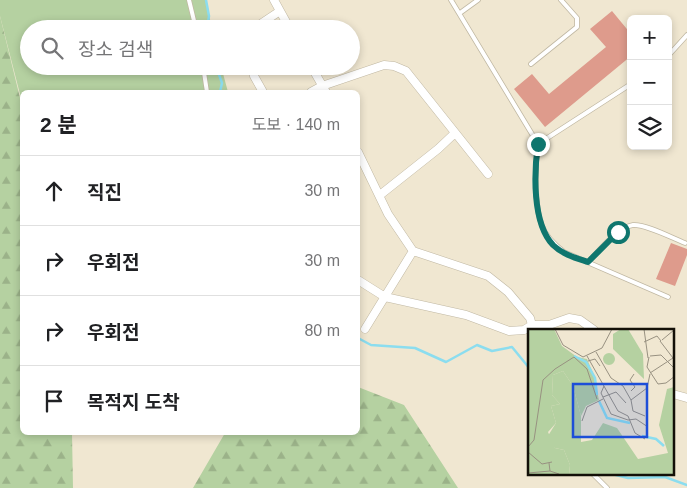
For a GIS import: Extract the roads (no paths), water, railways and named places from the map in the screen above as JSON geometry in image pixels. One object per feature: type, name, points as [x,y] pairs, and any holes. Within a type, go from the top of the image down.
[{"type":"street","points":[[274,0],[285,20]]},
{"type":"street","points":[[266,20],[280,11]]},
{"type":"street","points":[[360,75],[384,65],[394,66],[406,71],[488,174]]},
{"type":"street","points":[[254,75],[262,90]]},
{"type":"street","points":[[316,75],[324,89],[359,75]]},
{"type":"street","points":[[380,195],[438,149],[455,133]]},
{"type":"street","points":[[360,156],[388,214],[414,251],[488,276],[508,292],[530,318],[533,328],[569,318],[580,320],[593,329]]},
{"type":"street","points":[[365,329],[414,251]]},
{"type":"street","points":[[360,281],[385,296],[466,315],[509,331],[528,329]]},
{"type":"street","points":[[674,394],[687,398]]},
{"type":"lane","points":[[189,0],[194,20]]},
{"type":"lane","points":[[451,0],[538,144],[535,167],[541,224],[554,245],[564,252],[668,297]]},
{"type":"lane","points":[[460,13],[478,0]]},
{"type":"lane","points":[[531,64],[577,27],[577,18],[561,0]]},
{"type":"lane","points":[[672,52],[687,35]]},
{"type":"lane","points":[[204,75],[207,90]]},
{"type":"lane","points":[[538,144],[627,87]]},
{"type":"lane","points":[[588,262],[618,232],[631,225],[640,225],[685,243]]},
{"type":"lane","points":[[595,476],[607,488]]},
{"type":"waterway","points":[[206,0],[208,20]]},
{"type":"waterway","points":[[219,75],[222,83],[220,90]]},
{"type":"waterway","points":[[360,339],[371,345],[415,348],[446,362],[477,345],[492,351],[512,347],[528,367]]},
{"type":"waterway","points":[[620,476],[628,478],[665,477],[687,485]]}]
